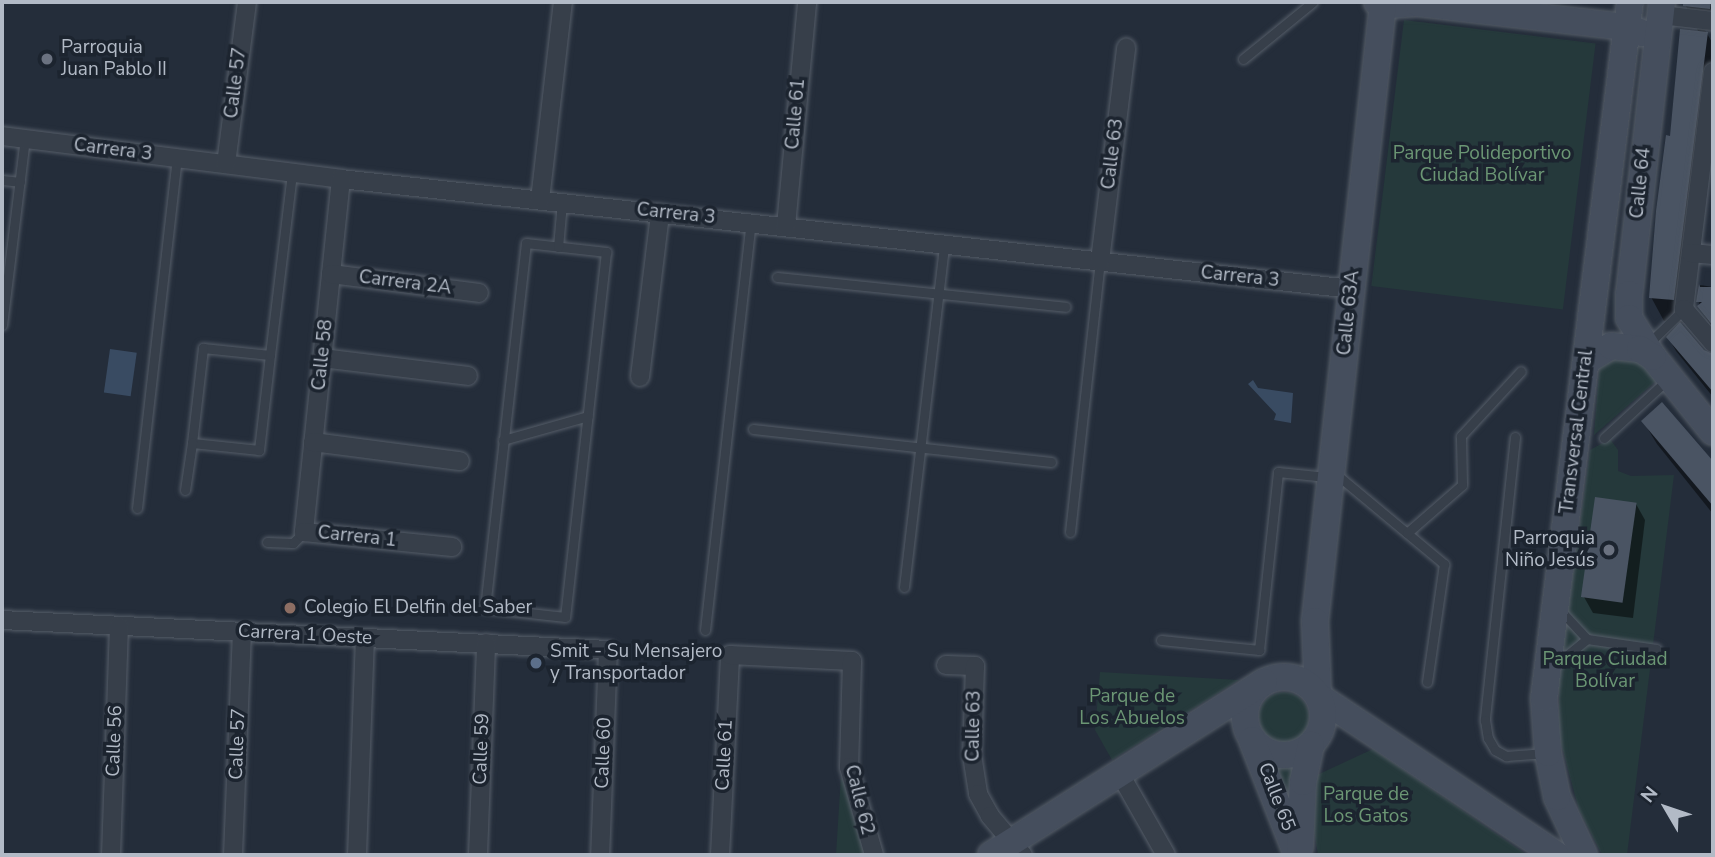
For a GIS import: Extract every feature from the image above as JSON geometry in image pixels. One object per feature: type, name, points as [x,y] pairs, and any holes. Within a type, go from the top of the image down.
[{"type":"main road","points":[[1380,3],[1418,2],[1629,14],[1636,29],[1650,40],[1655,57]]},
{"type":"main road","name":"Calle 63A","points":[[1318,696],[1315,621],[1380,3]]},
{"type":"main road","name":"Calle 64","points":[[1662,8],[1629,294],[1629,318],[1656,360],[1713,432]]},
{"type":"main road","name":"Transversal Central","points":[[1584,855],[1557,797],[1544,714],[1629,14]]},
{"type":"main road","points":[[1586,361],[1597,352],[1626,345],[1656,360]]},
{"type":"main road","name":"Calle 63A","points":[[1271,680],[1305,643],[1315,621]]},
{"type":"main road","points":[[1250,734],[1247,702],[1271,680]]},
{"type":"main road","points":[[1008,851],[1120,774],[1271,680],[1301,680],[1318,696],[1556,855]]},
{"type":"main road","points":[[1315,740],[1323,709],[1318,696]]},
{"type":"main road","points":[[1212,715],[1250,734],[1274,754],[1287,755],[1315,740],[1344,730],[1377,735]]},
{"type":"main road","name":"Calle 65","points":[[1250,734],[1299,855]]},
{"type":"main road","name":"Calle 65","points":[[1299,855],[1303,782],[1315,740]]},
{"type":"main road","points":[[1515,828],[1528,830],[1549,820],[1556,809],[1557,797]]},
{"type":"street","name":"Calle 57","points":[[226,164],[247,2]]},
{"type":"street","points":[[540,200],[563,2]]},
{"type":"street","name":"Calle 61","points":[[786,226],[805,2]]},
{"type":"street","points":[[1662,8],[1713,21]]},
{"type":"street","name":"Calle 63","points":[[1100,261],[1126,48]]},
{"type":"street","points":[[1713,72],[1709,148],[1684,309],[1713,343]]},
{"type":"street","name":"Carrera 3","points":[[2,136],[292,173],[1352,289]]},
{"type":"street","name":"Calle 58","points":[[304,532],[341,178]]},
{"type":"street","points":[[640,377],[660,213]]},
{"type":"street","points":[[1691,253],[1713,255]]},
{"type":"street","name":"Carrera 2A","points":[[331,274],[479,293]]},
{"type":"street","points":[[322,358],[468,376]]},
{"type":"street","points":[[313,442],[460,461]]},
{"type":"street","name":"Carrera 1","points":[[304,532],[452,547]]},
{"type":"street","name":"Carrera 1 Oeste","points":[[2,620],[608,650]]},
{"type":"street","name":"Calle 56","points":[[111,855],[119,626]]},
{"type":"street","name":"Calle 57","points":[[233,855],[242,632]]},
{"type":"street","points":[[357,855],[365,638]]},
{"type":"street","name":"Calle 59","points":[[478,855],[486,643]]},
{"type":"street","name":"Calle 60","points":[[600,855],[608,650]]},
{"type":"street","name":"Calle 61","points":[[720,855],[730,655],[852,661]]},
{"type":"street","name":"Calle 62","points":[[852,661],[849,767],[874,855]]},
{"type":"street","name":"Calle 63","points":[[946,665],[975,666],[971,738],[973,772],[978,794],[1008,851]]},
{"type":"street","points":[[1120,774],[1166,855]]},
{"type":"lane","points":[[1243,60],[1313,2]]},
{"type":"lane","points":[[2,325],[25,139]]},
{"type":"lane","points":[[137,508],[177,158]]},
{"type":"lane","points":[[192,443],[259,450],[292,173]]},
{"type":"lane","points":[[2,180],[20,182]]},
{"type":"lane","points":[[558,247],[562,202]]},
{"type":"lane","points":[[705,630],[751,222]]},
{"type":"lane","points":[[526,243],[558,247],[606,252],[565,617],[485,608],[526,243]]},
{"type":"lane","points":[[904,587],[944,244]]},
{"type":"lane","points":[[1070,532],[1100,261]]},
{"type":"lane","points":[[777,277],[1065,307]]},
{"type":"lane","points":[[1604,438],[1656,360],[1684,309]]},
{"type":"lane","points":[[185,490],[203,348],[270,355]]},
{"type":"lane","points":[[1407,533],[1462,485],[1461,436],[1521,370]]},
{"type":"lane","points":[[503,440],[588,416]]},
{"type":"lane","points":[[753,429],[1051,462]]},
{"type":"lane","points":[[1515,437],[1485,720],[1488,737],[1496,751],[1506,756],[1548,753]]},
{"type":"lane","points":[[1161,640],[1259,650],[1278,472],[1331,474],[1444,564],[1427,682]]},
{"type":"lane","name":"Carrera 1","points":[[267,542],[293,543],[304,532]]},
{"type":"lane","points":[[1556,606],[1587,639],[1656,649]]},
{"type":"lane","points":[[1548,672],[1587,639]]},
{"type":"green space","name":"Parque Polideportivo Ciudad Bolívar","points":[[1404,20],[1596,44],[1563,310],[1371,286]]},
{"type":"green space","points":[[1636,357],[1656,381],[1594,435],[1600,358]]},
{"type":"green space","name":"Parque Ciudad Bolívar","points":[[1610,439],[1618,450],[1618,471],[1631,476],[1674,475],[1627,855],[1603,855],[1600,851],[1579,810],[1559,736],[1559,675],[1590,450]]},
{"type":"green space","name":"Parque de Los Abuelos","points":[[1100,672],[1239,680],[1112,760],[1095,730]]},
{"type":"green space","points":[[1284,692],[1302,699],[1309,717],[1302,735],[1284,742],[1266,735],[1259,717],[1266,699]]},
{"type":"green space","name":"Parque de Los Gatos","points":[[1373,749],[1527,855],[1318,855],[1314,831],[1317,775]]},
{"type":"green space","points":[[1298,761],[1291,816],[1273,765]]},
{"type":"green space","points":[[841,775],[855,811],[870,855],[836,855]]},
{"type":"water","points":[[110,349],[137,353],[131,396],[104,393]]},
{"type":"water","points":[[1253,380],[1258,388],[1293,393],[1291,423],[1274,420],[1276,414],[1248,384]]},
{"type":"building","points":[[1683,2],[1711,2],[1710,9],[1683,6]]},
{"type":"building","points":[[1680,29],[1708,32],[1674,300],[1649,298],[1656,211],[1666,135],[1670,136]]},
{"type":"building","points":[[1699,284],[1700,287],[1713,287],[1713,326],[1697,306],[1702,302],[1696,302]]},
{"type":"building","points":[[1680,322],[1704,350],[1713,354],[1713,392],[1666,337]]},
{"type":"building","points":[[1662,402],[1713,461],[1713,506],[1641,421]]},
{"type":"building","name":"Parroquia Niño Jesús","points":[[1595,497],[1637,503],[1623,603],[1581,597]]},
{"type":"place","name":"Parroquia Juan Pablo II","points":[[47,59]]},
{"type":"place","name":"Parroquia Niño Jesús","points":[[1609,550]]},
{"type":"place","name":"Colegio El Delfin del Saber","points":[[290,608]]},
{"type":"place","name":"Smit - Su Mensajero y Transportador","points":[[536,663]]}]
